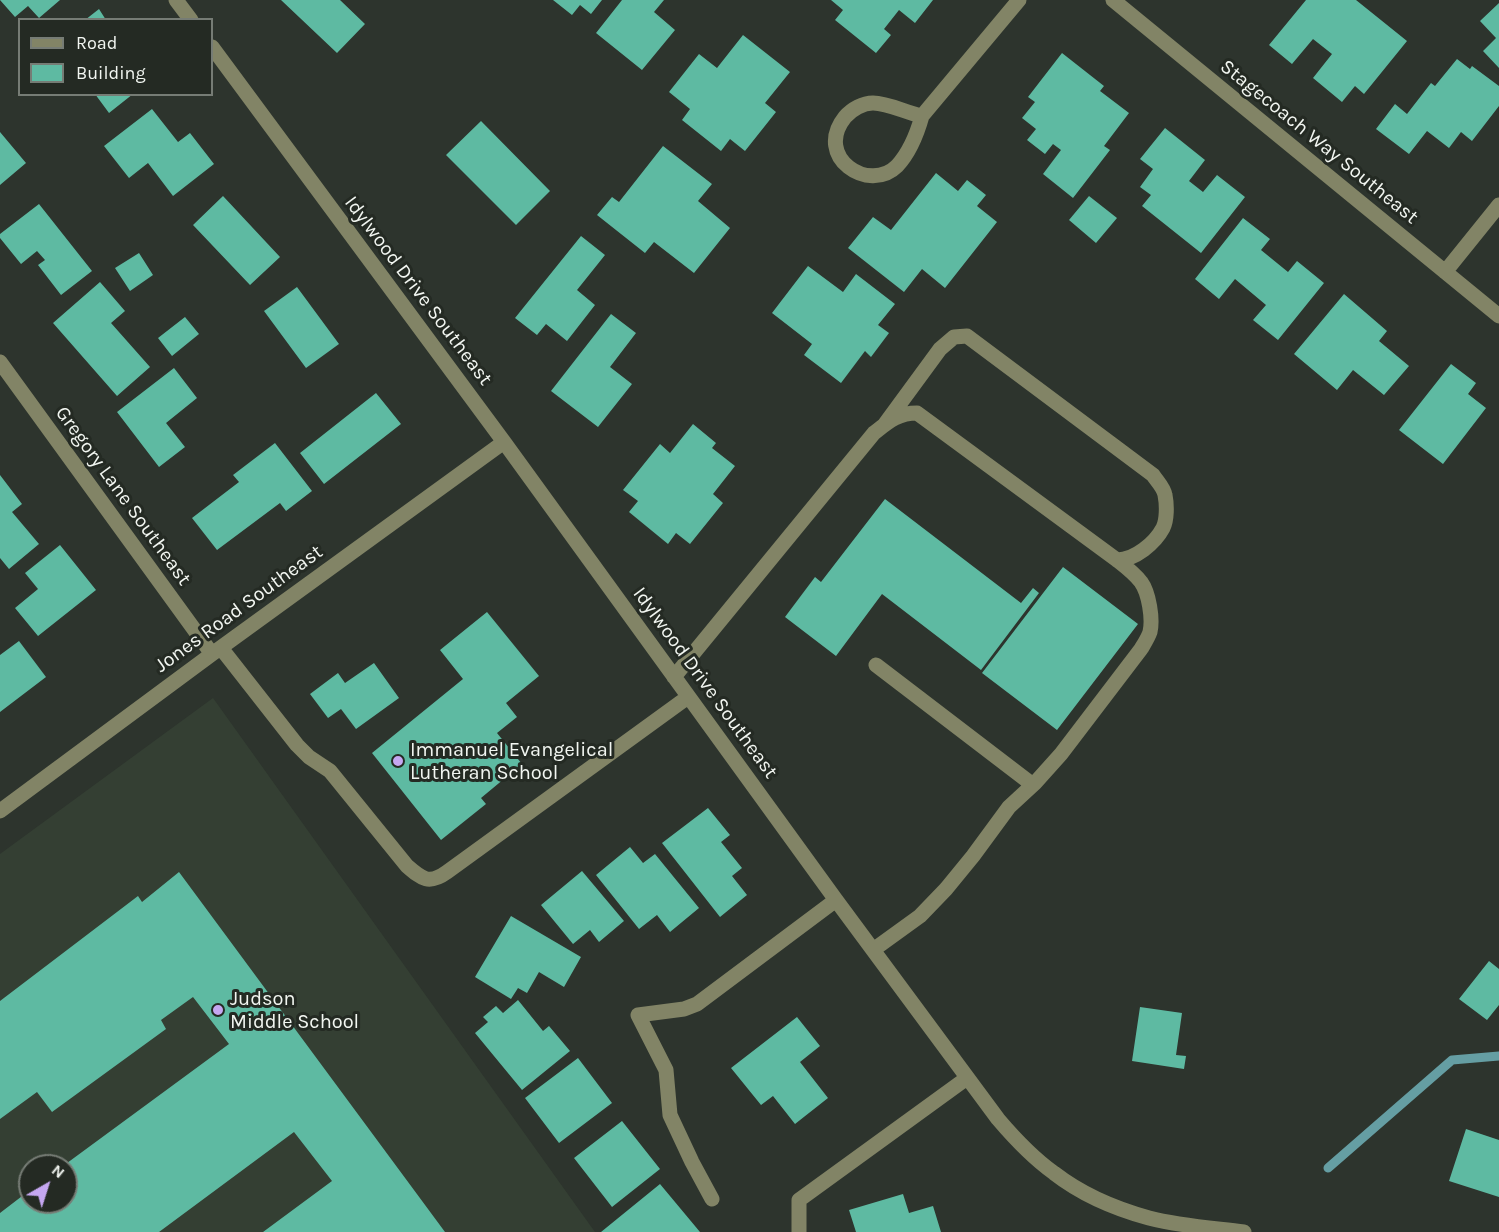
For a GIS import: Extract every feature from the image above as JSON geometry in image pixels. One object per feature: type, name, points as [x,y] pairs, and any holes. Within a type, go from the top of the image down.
[{"type":"street","points":[[177,0],[190,18]]},
{"type":"street","points":[[922,116],[906,113],[889,105],[873,103],[861,105],[848,113],[838,127],[834,143],[837,154],[853,171],[867,176],[883,175],[897,166],[916,135],[922,116],[1019,0]]},
{"type":"street","name":"Stagecoach Way Southeast","points":[[1113,0],[1499,316]]},
{"type":"street","name":"Idylwood Drive Southeast","points":[[213,48],[504,442],[998,1119],[1027,1151],[1055,1174],[1108,1204],[1148,1218],[1244,1232]]},
{"type":"street","points":[[1445,272],[1499,205]]},
{"type":"street","points":[[885,424],[940,349],[954,337],[967,336],[1153,475],[1165,493],[1164,527],[1140,552],[1124,560],[1117,560]]},
{"type":"street","name":"Gregory Lane Southeast","points":[[0,362],[216,651],[297,745],[309,757],[330,771],[407,866],[429,880],[438,878],[457,866],[688,696]]},
{"type":"street","points":[[674,677],[874,433],[897,416],[908,413],[917,413],[1117,560],[1134,573],[1143,585],[1152,622],[1142,649],[1061,754],[1009,807],[974,856],[946,889],[920,916],[873,950]]},
{"type":"street","name":"Jones Road Southeast","points":[[0,811],[504,442]]},
{"type":"street","points":[[876,665],[1033,785]]},
{"type":"street","points":[[712,1199],[670,1115],[666,1070],[638,1015],[684,1009],[697,1004],[836,900]]},
{"type":"street","points":[[799,1232],[799,1200],[967,1078]]},
{"type":"shaded area","name":"Judson Middle School","points":[[213,698],[595,1232],[0,1232],[0,854]]},
{"type":"building","points":[[0,0],[60,0],[39,18],[28,6],[15,17]]},
{"type":"building","points":[[281,0],[340,0],[365,24],[337,53]]},
{"type":"building","points":[[553,0],[602,0],[591,14],[580,5],[572,15]]},
{"type":"building","points":[[622,0],[664,0],[654,12],[675,30],[642,70],[596,33]]},
{"type":"building","points":[[831,0],[933,0],[915,23],[899,10],[884,29],[891,35],[876,53],[835,20],[843,10]]},
{"type":"building","points":[[1306,0],[1356,0],[1407,41],[1364,94],[1355,86],[1342,102],[1313,78],[1332,54],[1313,39],[1292,64],[1269,45]]},
{"type":"building","points":[[1499,3],[1499,68],[1483,51],[1496,38],[1480,21]]},
{"type":"building","points":[[99,9],[105,18],[88,18]]},
{"type":"building","points":[[743,35],[790,72],[765,103],[776,112],[745,151],[730,139],[721,151],[682,120],[690,109],[669,92],[699,54],[717,68]]},
{"type":"building","points":[[1062,53],[1104,86],[1100,91],[1129,113],[1104,146],[1110,150],[1073,198],[1043,174],[1061,150],[1053,144],[1045,154],[1027,140],[1036,129],[1022,118],[1035,102],[1028,97]]},
{"type":"building","points":[[1457,59],[1470,69],[1472,66],[1499,86],[1499,106],[1472,141],[1461,132],[1449,148],[1427,131],[1409,154],[1376,129],[1395,104],[1407,114],[1431,83],[1435,86]]},
{"type":"building","points":[[96,96],[130,96],[109,113]]},
{"type":"building","points":[[152,109],[178,142],[190,133],[214,164],[173,196],[148,163],[129,178],[104,146]]},
{"type":"building","points":[[481,121],[550,191],[516,225],[446,155]]},
{"type":"building","points":[[1165,128],[1205,160],[1189,181],[1203,192],[1217,175],[1245,197],[1201,253],[1142,206],[1151,195],[1140,187],[1153,169],[1140,159]]},
{"type":"building","points":[[0,132],[26,163],[0,185]]},
{"type":"building","points":[[663,146],[712,184],[698,201],[730,228],[694,273],[654,242],[645,253],[597,215],[612,197],[619,202]]},
{"type":"building","points":[[936,173],[958,191],[967,180],[986,195],[977,206],[997,222],[945,288],[922,269],[904,292],[848,248],[873,217],[891,230]]},
{"type":"building","points":[[223,196],[280,257],[250,285],[193,225]]},
{"type":"building","points":[[1089,196],[1117,218],[1096,243],[1069,220]]},
{"type":"building","points":[[39,204],[92,271],[61,295],[38,265],[45,260],[37,251],[21,264],[0,238],[0,234]]},
{"type":"building","points":[[1243,218],[1270,239],[1261,250],[1288,272],[1297,261],[1324,283],[1278,340],[1253,320],[1266,305],[1235,279],[1219,299],[1195,279]]},
{"type":"building","points":[[581,236],[605,255],[577,290],[595,305],[567,341],[546,324],[537,335],[515,318]]},
{"type":"building","points":[[139,253],[153,275],[130,291],[115,268]]},
{"type":"building","points":[[808,266],[843,292],[856,274],[895,304],[878,325],[889,333],[871,357],[865,351],[841,383],[804,355],[812,344],[772,313]]},
{"type":"building","points":[[100,282],[125,311],[111,323],[150,367],[117,396],[53,323]]},
{"type":"building","points":[[297,287],[339,344],[306,368],[264,311]]},
{"type":"building","points":[[1344,294],[1387,331],[1379,341],[1409,366],[1384,395],[1353,370],[1337,390],[1294,354]]},
{"type":"building","points":[[611,314],[636,333],[610,367],[632,384],[598,427],[551,391]]},
{"type":"building","points":[[185,317],[199,334],[172,356],[158,338]]},
{"type":"building","points":[[1451,364],[1476,383],[1468,394],[1486,408],[1443,464],[1399,430]]},
{"type":"building","points":[[174,368],[197,398],[166,423],[185,447],[159,467],[117,412]]},
{"type":"building","points":[[376,393],[401,424],[324,484],[300,453]]},
{"type":"building","points":[[693,424],[716,443],[712,448],[735,466],[713,494],[723,503],[690,544],[676,533],[668,544],[629,512],[638,501],[623,490],[660,444],[670,453]]},
{"type":"building","points":[[275,443],[312,491],[286,511],[280,503],[217,550],[192,518],[239,482],[233,475]]},
{"type":"building","points":[[0,475],[22,504],[12,512],[39,544],[9,569],[0,558]]},
{"type":"building","points":[[885,499],[1021,603],[1033,588],[1039,593],[981,670],[882,594],[836,656],[785,617],[815,577],[821,582]]},
{"type":"building","points":[[60,545],[96,590],[38,636],[15,608],[38,589],[25,573]]},
{"type":"building","points":[[1063,567],[1138,624],[1057,730],[982,673]]},
{"type":"building","points":[[487,612],[539,676],[506,703],[517,717],[497,733],[522,764],[481,798],[486,804],[441,840],[372,753],[463,679],[440,650]]},
{"type":"building","points":[[19,641],[46,677],[0,712],[0,655]]},
{"type":"building","points":[[374,663],[399,698],[356,729],[341,709],[328,718],[310,694],[338,673],[345,683]]},
{"type":"building","points":[[708,808],[730,835],[721,842],[742,868],[732,876],[747,895],[720,917],[662,843]]},
{"type":"building","points":[[630,847],[643,863],[655,854],[699,908],[670,932],[657,915],[639,929],[596,875]]},
{"type":"building","points":[[582,871],[624,921],[599,942],[590,930],[573,944],[541,905]]},
{"type":"building","points":[[179,872],[445,1232],[263,1232],[332,1181],[294,1132],[159,1232],[0,1232],[0,1213],[18,1199],[18,1214],[78,1214],[78,1155],[229,1044],[193,997],[161,1020],[166,1029],[52,1112],[37,1092],[0,1119],[0,1001],[138,896],[142,902]]},
{"type":"building","points":[[511,916],[581,957],[564,987],[539,972],[527,993],[518,988],[511,999],[475,977]]},
{"type":"building","points":[[1489,961],[1499,969],[1499,1005],[1487,1020],[1459,999]]},
{"type":"building","points":[[518,1000],[543,1031],[549,1026],[570,1051],[522,1090],[475,1033],[488,1022],[483,1017],[496,1006],[503,1013]]},
{"type":"building","points":[[1140,1007],[1182,1013],[1176,1055],[1186,1056],[1184,1069],[1132,1061]]},
{"type":"building","points":[[797,1017],[820,1046],[800,1062],[828,1098],[795,1124],[773,1096],[761,1105],[731,1068]]},
{"type":"building","points":[[578,1058],[612,1103],[559,1143],[525,1098]]},
{"type":"building","points":[[622,1121],[660,1169],[612,1207],[574,1158]]},
{"type":"building","points":[[1466,1129],[1499,1140],[1499,1197],[1449,1181]]},
{"type":"building","points":[[660,1184],[700,1232],[601,1232]]},
{"type":"building","points":[[903,1194],[909,1213],[933,1206],[941,1232],[856,1232],[849,1210]]},
{"type":"waterway","points":[[1328,1168],[1452,1060],[1499,1056]]},
{"type":"place","name":"Immanuel Evangelical Lutheran School","points":[[398,761]]},
{"type":"place","name":"Judson Middle School","points":[[218,1010]]}]
